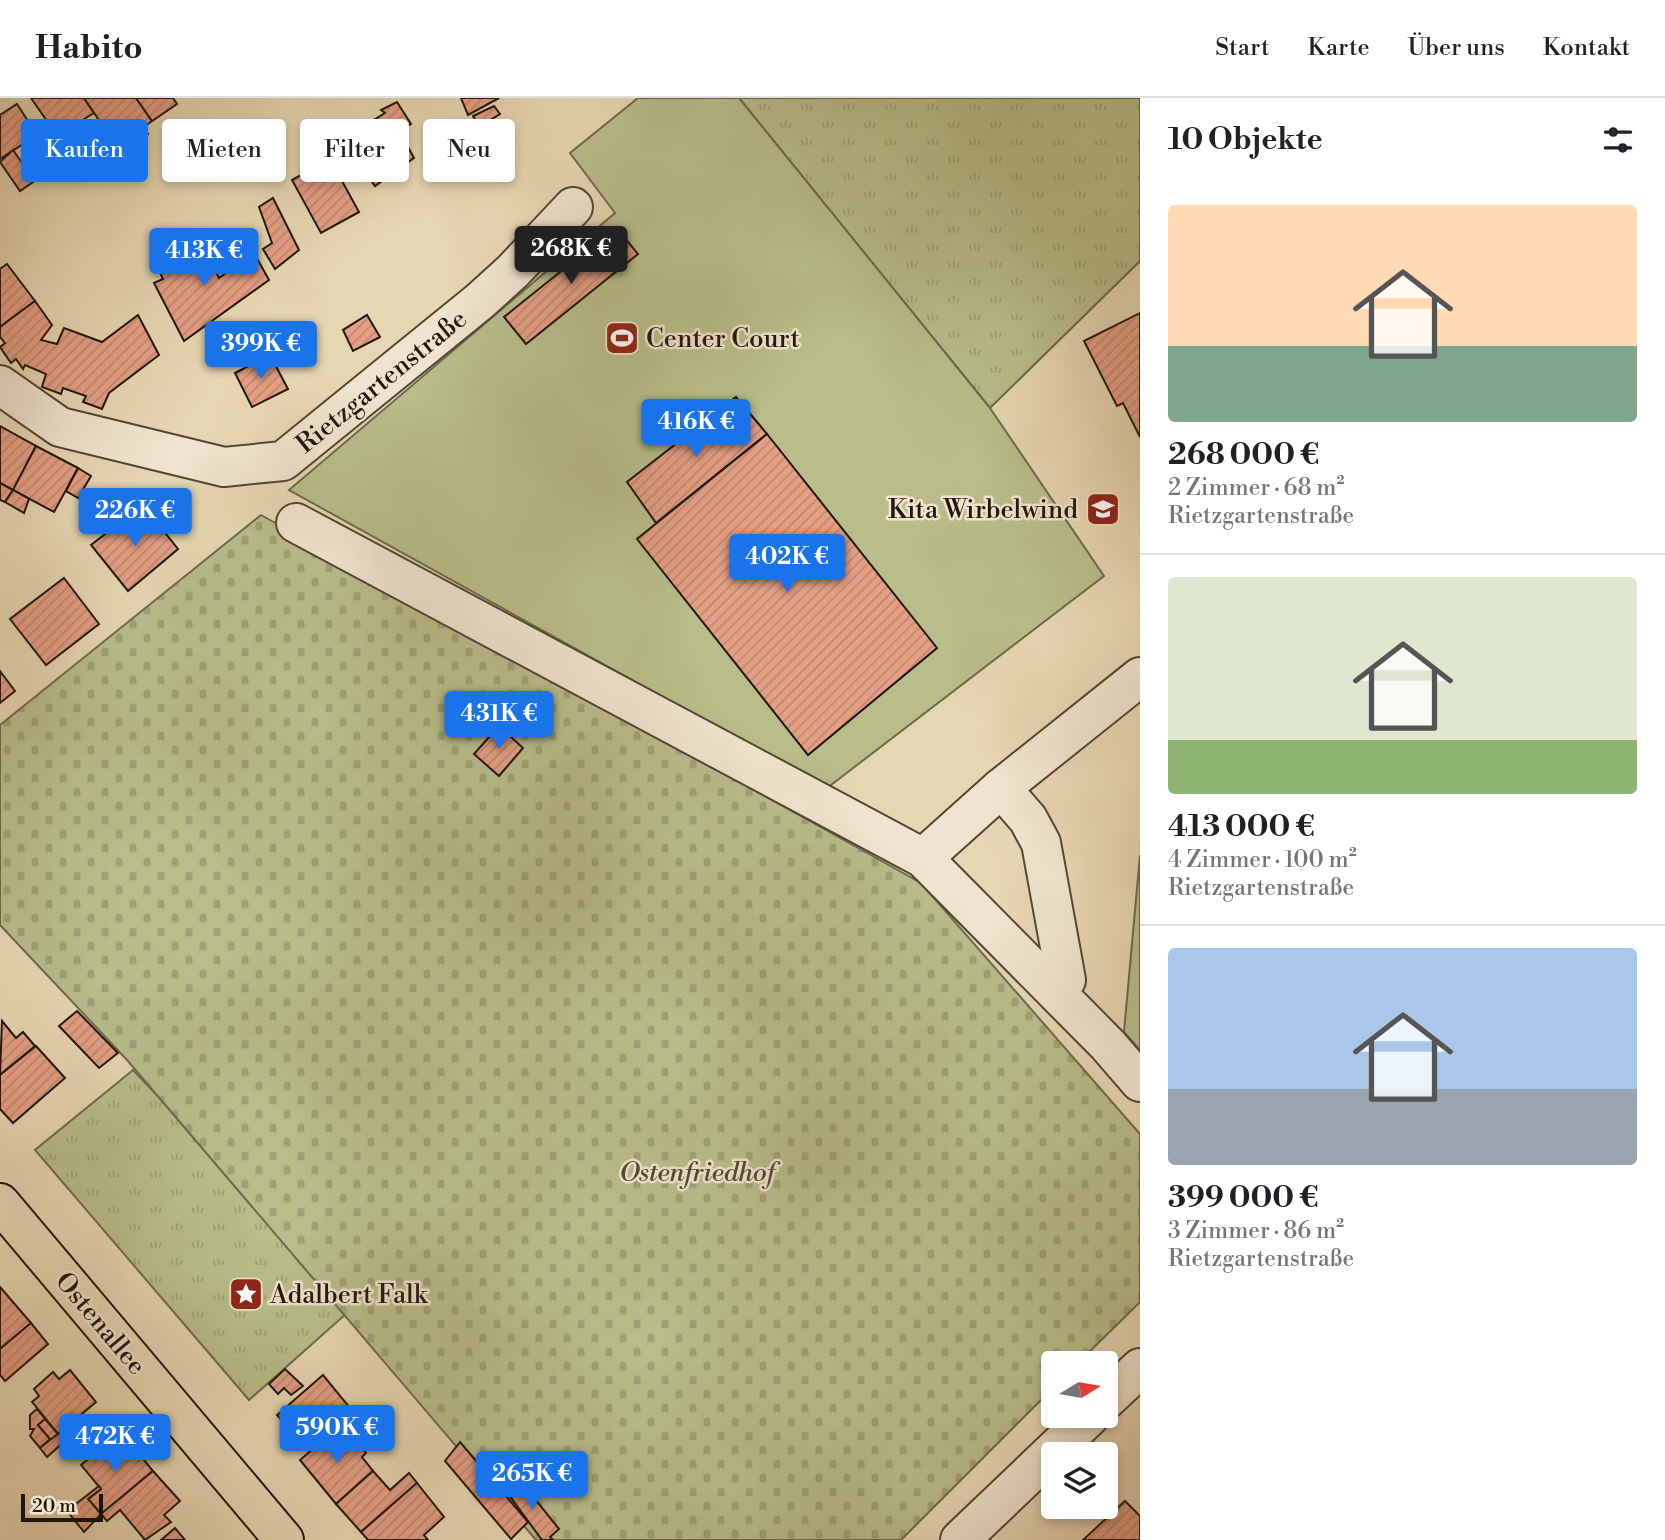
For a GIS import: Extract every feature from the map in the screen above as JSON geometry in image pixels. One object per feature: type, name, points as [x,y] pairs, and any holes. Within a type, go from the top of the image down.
[{"type":"main road","name":"Ostenallee","points":[[0,1203],[284,1540]]},
{"type":"street","name":"Rietzgartenstraße","points":[[0,385],[60,426],[224,467],[283,461],[488,293],[573,206]]},
{"type":"street","points":[[296,523],[923,858],[1056,992],[1140,1082]]},
{"type":"street","points":[[923,858],[1001,788],[1140,677]]},
{"type":"street","points":[[1001,788],[1028,819],[1041,843],[1066,980],[1056,992]]},
{"type":"street","points":[[1118,1389],[1140,1368]]},
{"type":"street","points":[[960,1540],[1077,1428]]},
{"type":"green space","points":[[638,98],[739,98],[990,408],[1104,576],[827,788],[289,490],[615,213],[570,153]]},
{"type":"green space","points":[[739,98],[1140,98],[1140,261],[990,408]]},
{"type":"green space","name":"Ostenfriedhof","points":[[261,515],[921,883],[1140,1134],[1140,1302],[1090,1351],[1041,1351],[1041,1400],[901,1540],[536,1540],[127,1060],[0,925],[0,725]]},
{"type":"green space","points":[[1140,855],[1140,1050],[1124,1032]]},
{"type":"green space","points":[[133,1070],[356,1305],[249,1400],[35,1150]]},
{"type":"building","points":[[31,98],[84,98],[94,113],[84,119],[45,119]]},
{"type":"building","points":[[84,98],[136,98],[152,121],[148,124],[148,119],[98,119]]},
{"type":"building","points":[[136,98],[173,98],[177,104],[152,121]]},
{"type":"building","points":[[461,98],[499,98],[468,115]]},
{"type":"building","points":[[397,102],[408,119],[375,119],[385,113],[381,110]]},
{"type":"building","points":[[17,104],[27,119],[21,119],[21,145],[0,159],[0,115]]},
{"type":"building","points":[[494,106],[500,114],[492,119],[475,119],[473,116]]},
{"type":"building","points":[[409,149],[414,158],[409,162]]},
{"type":"building","points":[[13,150],[21,161],[21,182],[33,182],[20,191],[0,162]]},
{"type":"building","points":[[300,176],[300,182],[343,182],[359,212],[321,233],[292,180]]},
{"type":"building","points":[[273,198],[299,250],[275,269],[263,249],[272,243],[259,207]]},
{"type":"building","points":[[616,227],[638,254],[526,344],[504,317]]},
{"type":"building","points":[[202,243],[219,278],[254,253],[269,280],[184,341],[154,283],[163,279],[157,266]]},
{"type":"building","points":[[7,264],[35,301],[0,327],[0,269]]},
{"type":"building","points":[[35,301],[52,325],[41,340],[57,344],[64,328],[102,342],[138,315],[159,355],[109,393],[102,409],[83,402],[86,396],[63,388],[61,394],[42,387],[46,374],[25,365],[23,369],[16,359],[11,363],[0,347],[5,343],[0,337],[0,327]]},
{"type":"building","points":[[1140,313],[1140,437],[1123,403],[1117,406],[1084,341]]},
{"type":"building","points":[[367,315],[380,337],[353,351],[343,330]]},
{"type":"building","points":[[270,355],[288,389],[252,407],[235,373]]},
{"type":"building","points":[[736,397],[767,434],[656,523],[627,482]]},
{"type":"building","points":[[0,426],[36,446],[13,490],[0,483]]},
{"type":"building","points":[[767,434],[937,648],[808,755],[637,539]]},
{"type":"building","points":[[36,446],[78,468],[54,512],[13,490]]},
{"type":"building","points":[[78,468],[91,476],[78,498],[66,491]]},
{"type":"building","points":[[0,483],[13,490],[5,502],[0,500]]},
{"type":"building","points":[[13,490],[29,499],[24,513],[5,502]]},
{"type":"building","points":[[143,505],[178,549],[128,591],[91,545]]},
{"type":"building","points":[[64,578],[99,624],[46,665],[10,619]]},
{"type":"building","points":[[0,671],[15,691],[0,703]]},
{"type":"building","points":[[499,726],[523,748],[499,776],[474,754]]},
{"type":"building","points":[[77,1011],[118,1053],[99,1068],[59,1026]]},
{"type":"building","points":[[2,1021],[16,1038],[23,1032],[35,1046],[0,1075]]},
{"type":"building","points":[[36,1046],[65,1078],[13,1123],[0,1109],[0,1075]]},
{"type":"building","points":[[0,1287],[31,1323],[0,1349]]},
{"type":"building","points":[[31,1323],[48,1344],[5,1381],[0,1375],[0,1349]]},
{"type":"building","points":[[285,1369],[303,1386],[291,1395],[284,1388],[278,1394],[269,1384]]},
{"type":"building","points":[[70,1370],[96,1402],[58,1434],[32,1402],[39,1396],[34,1389],[53,1372],[59,1379]]},
{"type":"building","points":[[323,1375],[355,1414],[310,1451],[277,1415]]},
{"type":"building","points":[[37,1409],[45,1419],[38,1425],[50,1439],[40,1448],[30,1436],[34,1429],[30,1429],[30,1415]]},
{"type":"building","points":[[45,1419],[58,1434],[51,1440],[38,1425]]},
{"type":"building","points":[[337,1428],[349,1442],[354,1438],[366,1453],[362,1457],[373,1471],[336,1504],[300,1460]]},
{"type":"building","points":[[59,1433],[65,1441],[47,1457],[40,1448]]},
{"type":"building","points":[[127,1439],[153,1471],[101,1514],[88,1499],[101,1489],[81,1465],[105,1445],[112,1452]]},
{"type":"building","points":[[460,1442],[528,1522],[511,1539],[445,1461]]},
{"type":"building","points":[[153,1471],[180,1501],[164,1515],[171,1522],[145,1540],[120,1510],[107,1521],[101,1514]]},
{"type":"building","points":[[373,1471],[390,1490],[409,1473],[417,1483],[361,1532],[336,1504]]},
{"type":"building","points":[[519,1479],[559,1529],[550,1537],[553,1540],[542,1540],[506,1491]]},
{"type":"building","points":[[417,1483],[444,1517],[424,1535],[428,1540],[368,1540],[361,1532]]},
{"type":"building","points":[[99,1486],[101,1489],[88,1499],[101,1514],[84,1532],[67,1511]]},
{"type":"building","points":[[1125,1501],[1140,1516],[1140,1540],[1083,1540],[1106,1519],[1118,1519],[1118,1508]]},
{"type":"building","points":[[175,1528],[185,1540],[161,1540]]},
{"type":"place","name":"Center Court","points":[[622,338]]},
{"type":"place","name":"Kita Wirbelwind","points":[[1103,509]]},
{"type":"place","name":"Adalbert Falk","points":[[246,1294]]}]
